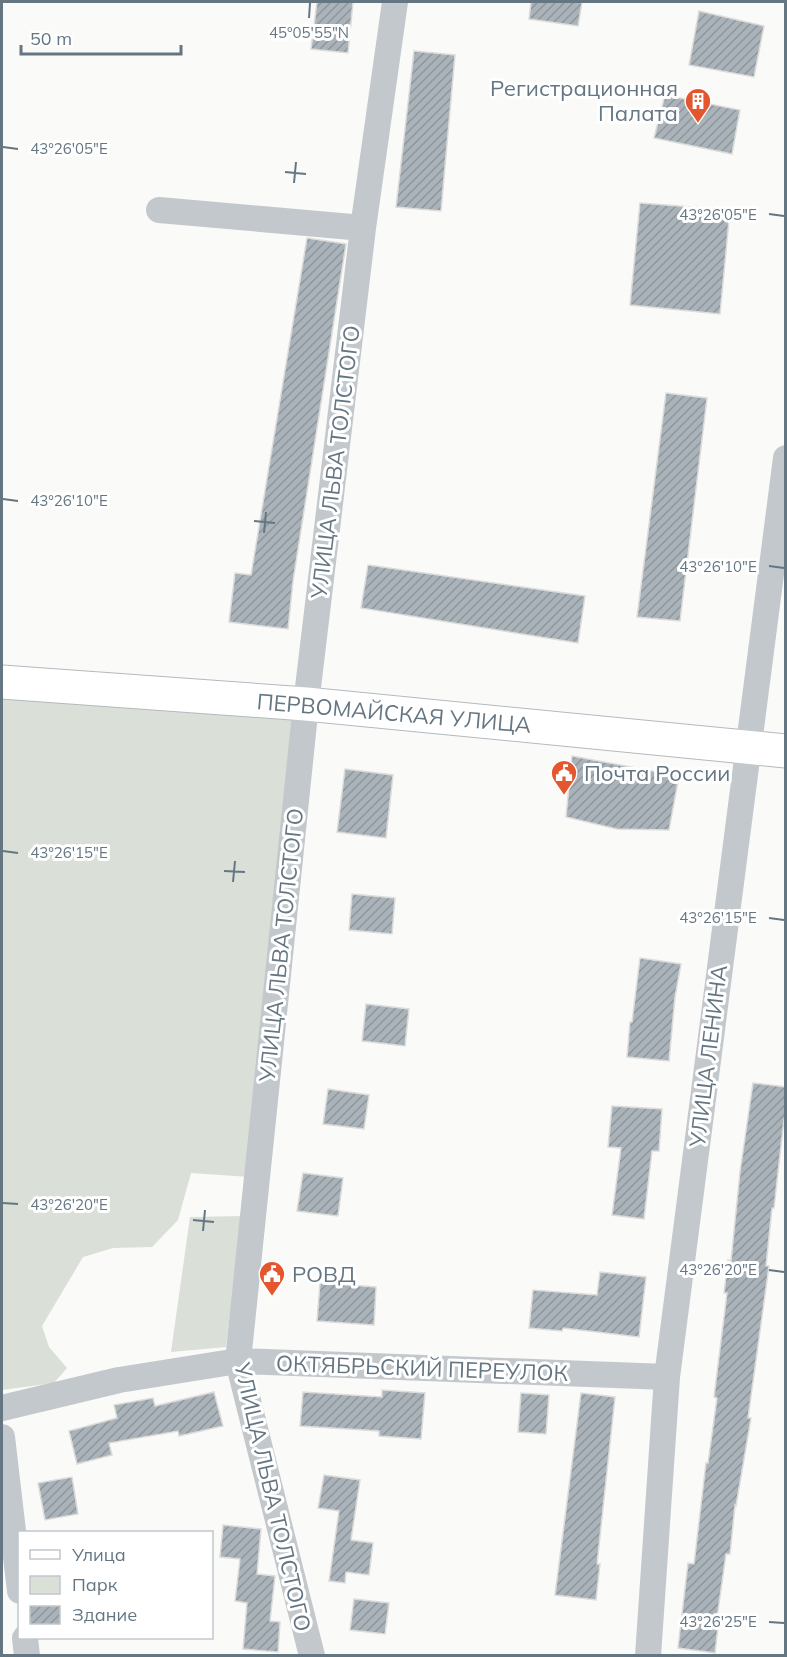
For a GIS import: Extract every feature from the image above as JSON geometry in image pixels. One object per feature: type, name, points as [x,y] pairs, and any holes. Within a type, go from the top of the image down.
[{"type":"main road","name":"ПЕРВОМАЙСКАЯ УЛИЦА","points":[[2,682],[306,704],[786,751]]},
{"type":"street","name":"УЛИЦА ЛЬВА ТОЛСТОГО","points":[[312,1656],[238,1361],[306,704],[363,228],[395,2]]},
{"type":"street","points":[[159,210],[363,228]]},
{"type":"street","name":"УЛИЦА ЛЕНИНА","points":[[648,1656],[666,1377],[786,459]]},
{"type":"street","name":"ОКТЯБРЬСКИЙ ПЕРЕУЛОК","points":[[2,1408],[119,1380],[238,1361],[666,1377]]},
{"type":"street","points":[[2,1437],[18,1574]]},
{"type":"street","points":[[25,1639],[27,1656]]},
{"type":"green space","points":[[2,696],[298,710],[250,1177],[191,1173],[178,1220],[152,1247],[113,1248],[83,1257],[42,1326],[49,1347],[67,1368],[54,1383],[2,1390]]},
{"type":"green space","points":[[242,1216],[226,1347],[171,1352],[190,1217]]},
{"type":"building","points":[[317,2],[353,2],[348,53],[311,49]]},
{"type":"building","points":[[531,2],[582,2],[578,26],[529,19]]},
{"type":"building","points":[[699,11],[764,26],[754,77],[689,65]]},
{"type":"building","points":[[414,51],[455,55],[441,211],[396,207]]},
{"type":"building","name":"Регистрационная Палата","points":[[665,95],[740,110],[732,154],[654,138]]},
{"type":"building","points":[[640,203],[730,210],[720,314],[630,305]]},
{"type":"building","points":[[307,238],[346,244],[293,581],[288,629],[229,622],[235,573],[251,575]]},
{"type":"building","points":[[666,393],[707,398],[680,621],[637,617]]},
{"type":"building","points":[[368,565],[585,596],[578,643],[361,608]]},
{"type":"building","points":[[572,756],[679,776],[669,830],[617,829],[566,817]]},
{"type":"building","points":[[345,769],[393,775],[386,838],[337,832]]},
{"type":"building","points":[[352,894],[395,898],[392,934],[349,930]]},
{"type":"building","points":[[640,958],[681,964],[675,997],[669,1061],[627,1057]]},
{"type":"building","points":[[366,1004],[409,1009],[405,1046],[362,1041]]},
{"type":"building","points":[[753,1083],[786,1087],[786,1119],[784,1119],[774,1208],[772,1208],[766,1266],[769,1266],[748,1418],[751,1418],[735,1505],[730,1554],[726,1554],[717,1618],[719,1618],[715,1653],[678,1648],[688,1563],[694,1564],[706,1463],[708,1463],[717,1398],[714,1397],[727,1293],[724,1293],[728,1260],[731,1261],[740,1172]]},
{"type":"building","points":[[328,1089],[369,1095],[364,1129],[323,1124]]},
{"type":"building","points":[[612,1106],[662,1109],[659,1151],[652,1151],[644,1219],[612,1215],[621,1148],[608,1147]]},
{"type":"building","points":[[303,1173],[343,1178],[338,1216],[297,1211]]},
{"type":"building","points":[[600,1272],[646,1277],[639,1337],[563,1328],[562,1331],[529,1328],[533,1290],[597,1295]]},
{"type":"building","points":[[320,1283],[376,1287],[374,1325],[317,1321]]},
{"type":"building","points":[[382,1390],[425,1393],[421,1439],[379,1436],[379,1431],[300,1426],[303,1392],[382,1397]]},
{"type":"building","points":[[214,1392],[223,1426],[179,1436],[178,1431],[109,1443],[112,1455],[77,1464],[69,1431],[117,1418],[114,1405],[153,1398],[155,1406]]},
{"type":"building","points":[[521,1393],[549,1395],[546,1434],[518,1432]]},
{"type":"building","points":[[581,1393],[615,1397],[597,1564],[600,1564],[596,1600],[555,1595]]},
{"type":"building","points":[[324,1475],[360,1480],[351,1540],[373,1543],[369,1575],[346,1572],[345,1583],[329,1581],[339,1511],[318,1508]]},
{"type":"building","points":[[72,1477],[78,1514],[45,1520],[38,1483]]},
{"type":"building","points":[[223,1525],[261,1529],[257,1574],[275,1576],[270,1621],[280,1622],[278,1652],[243,1649],[247,1603],[235,1601],[240,1559],[220,1557]]},
{"type":"building","points":[[354,1599],[389,1603],[385,1634],[350,1630]]},
{"type":"place","name":"Регистрационная Палата","points":[[698,124]]},
{"type":"place","name":"Почта России","points":[[564,796]]},
{"type":"place","name":"РОВД","points":[[272,1297]]}]
